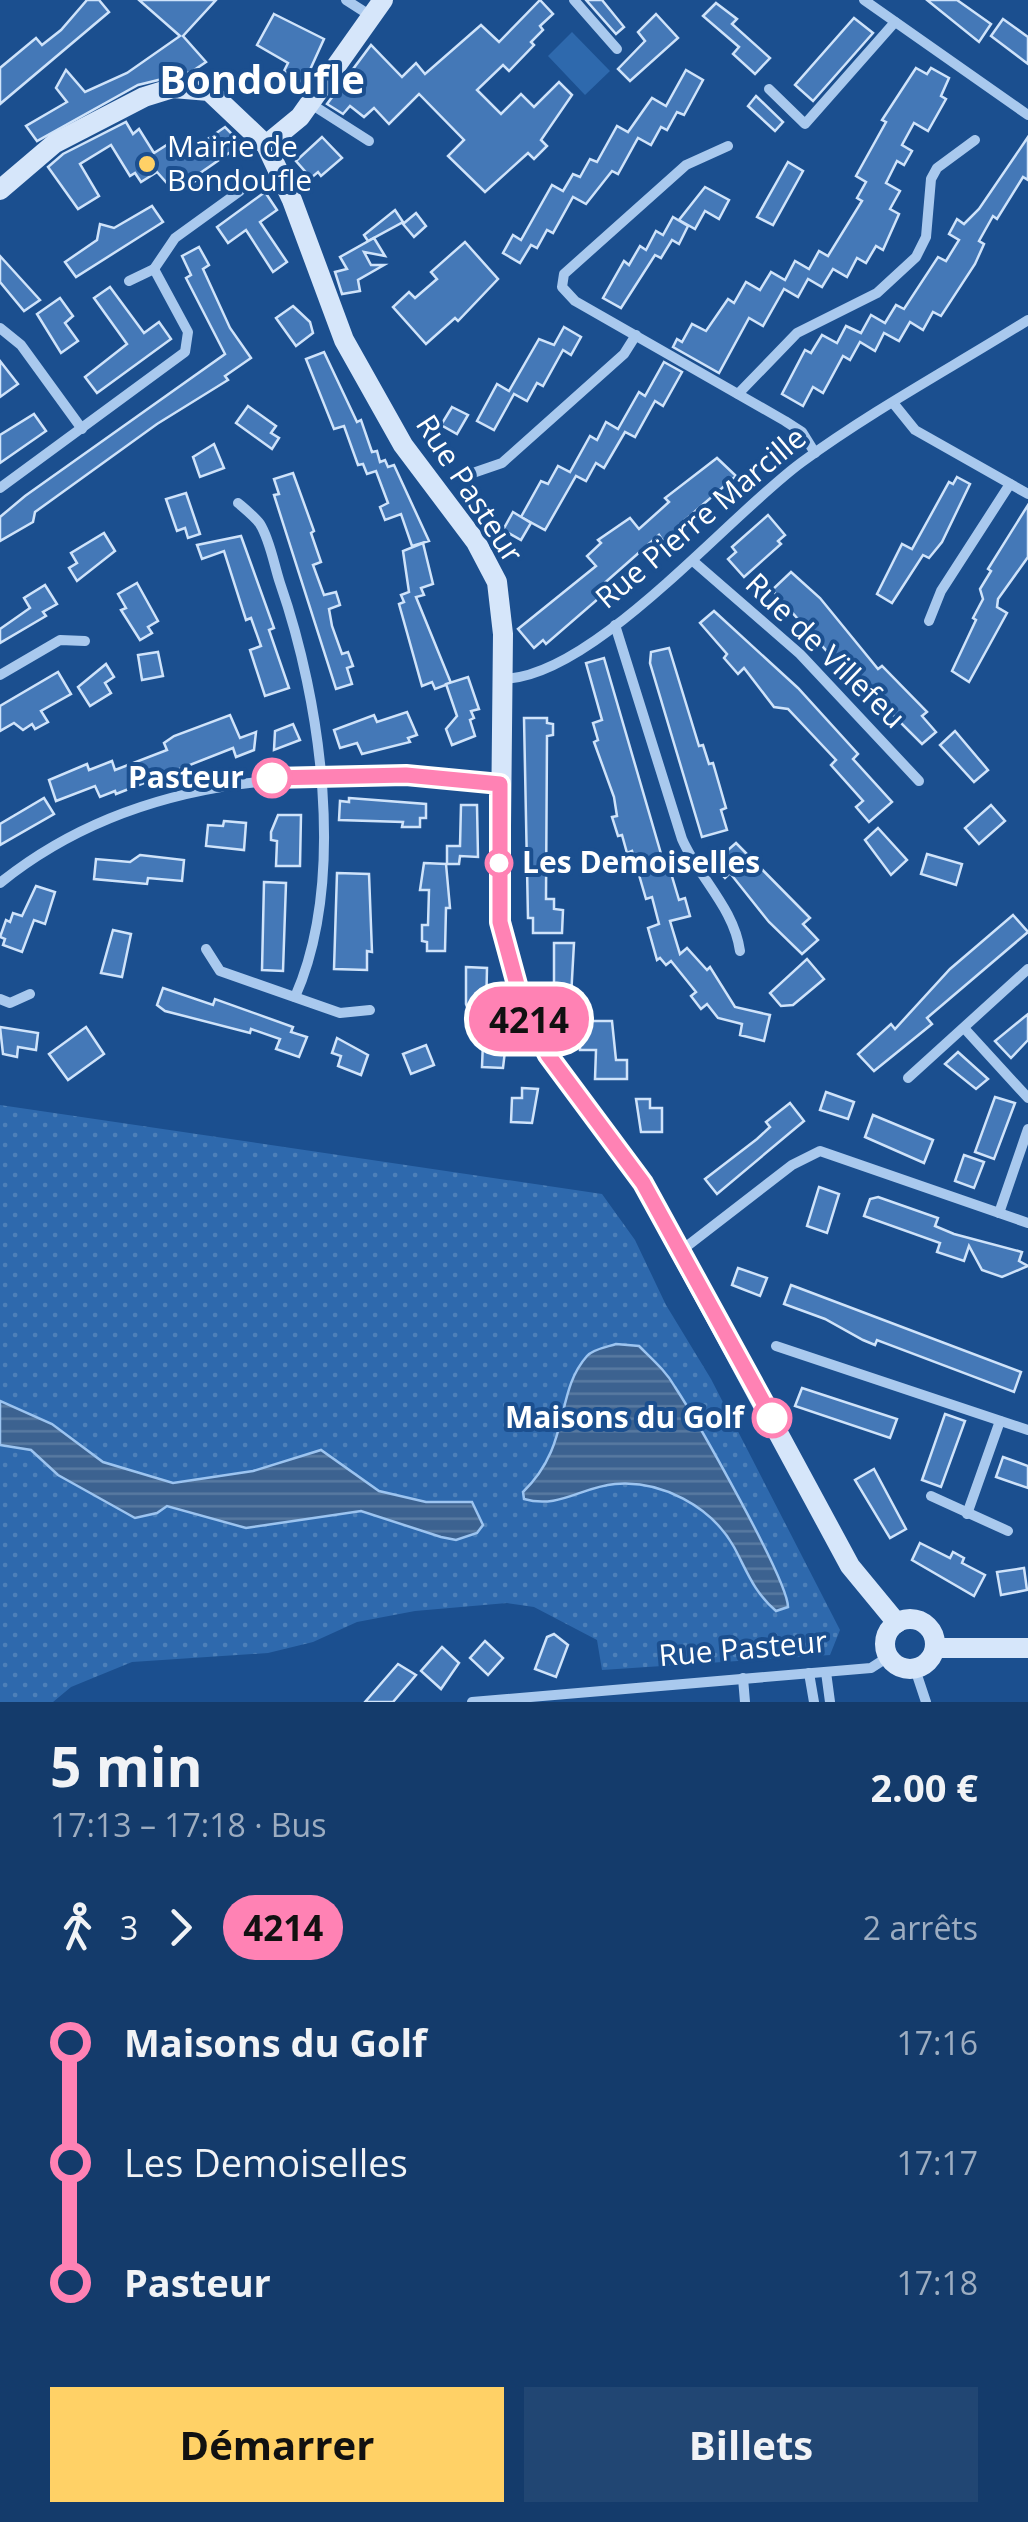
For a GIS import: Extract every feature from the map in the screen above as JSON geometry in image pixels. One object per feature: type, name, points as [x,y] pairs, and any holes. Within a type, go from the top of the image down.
[{"type":"street","points":[[266,145],[310,104],[378,8],[346,0]]},
{"type":"street","points":[[574,0],[616,50]]},
{"type":"street","points":[[864,0],[1028,115]]},
{"type":"street","points":[[769,89],[805,124],[895,22]]},
{"type":"street","name":"Rue Pasteur","points":[[0,190],[29,161],[88,124],[144,97],[173,88],[200,89],[221,100],[266,145],[292,200],[344,340],[404,447],[492,572],[501,607],[500,922],[522,1003],[548,1055],[643,1183],[850,1566],[896,1623]]},
{"type":"street","points":[[310,104],[368,141]]},
{"type":"street","points":[[738,394],[797,334],[877,293],[916,257],[926,236],[931,179],[937,168],[975,140]]},
{"type":"street","points":[[728,146],[686,165],[564,274],[561,281],[566,294],[802,432],[815,452]]},
{"type":"street","points":[[129,281],[154,269],[175,238],[240,191]]},
{"type":"street","points":[[0,488],[185,352],[188,332],[154,269]]},
{"type":"street","name":"Rue Pierre Marcille","points":[[502,678],[533,674],[615,625],[815,452],[1028,320]]},
{"type":"street","points":[[0,328],[21,345],[82,429]]},
{"type":"street","points":[[470,474],[502,463],[624,354],[636,335]]},
{"type":"street","points":[[894,404],[915,430],[1028,494]]},
{"type":"street","points":[[929,621],[941,591],[1010,484]]},
{"type":"street","points":[[238,503],[260,524],[295,625],[312,709],[323,805],[320,875],[307,960],[295,997]]},
{"type":"street","name":"Rue de Villefeu","points":[[694,560],[800,654],[919,781]]},
{"type":"street","points":[[615,625],[682,839],[697,872],[728,912],[740,951]]},
{"type":"street","points":[[0,676],[60,640],[85,641]]},
{"type":"street","points":[[0,884],[24,864],[120,816],[236,782],[318,775],[406,775],[500,784]]},
{"type":"street","points":[[206,948],[220,971],[340,1013],[370,1010]]},
{"type":"street","points":[[908,1078],[1028,969]]},
{"type":"street","points":[[0,999],[10,1003],[30,994]]},
{"type":"street","points":[[964,1028],[1028,1098]]},
{"type":"street","points":[[999,1213],[1028,1128]]},
{"type":"street","points":[[682,1250],[792,1165],[820,1151],[1028,1223]]},
{"type":"street","points":[[776,1346],[1028,1430]]},
{"type":"street","points":[[967,1514],[1000,1420]]},
{"type":"street","points":[[931,1496],[1008,1531]]},
{"type":"street","points":[[920,1622],[932,1631],[935,1648],[927,1663],[914,1669],[894,1664],[888,1657],[885,1640],[896,1623],[920,1622]]},
{"type":"street","points":[[935,1648],[1028,1648]]},
{"type":"street","name":"Rue Pasteur","points":[[472,1702],[872,1668],[888,1657]]},
{"type":"street","points":[[914,1669],[926,1702]]},
{"type":"street","points":[[826,1672],[830,1702]]},
{"type":"street","points":[[808,1673],[814,1702]]},
{"type":"street","points":[[742,1678],[745,1702]]},
{"type":"shaded area","points":[[572,32],[610,71],[585,95],[548,56]]},
{"type":"shaded area","points":[[0,1105],[602,1194],[635,1240],[666,1305],[711,1379],[840,1630],[830,1655],[602,1670],[597,1640],[534,1607],[507,1603],[415,1611],[357,1622],[313,1642],[268,1653],[132,1662],[71,1687],[53,1702],[0,1702]]},
{"type":"shaded area","points":[[616,1344],[639,1346],[671,1381],[758,1534],[788,1607],[776,1611],[756,1588],[724,1532],[698,1508],[667,1491],[615,1484],[548,1501],[524,1499],[523,1492],[549,1456],[577,1371],[590,1354]]},
{"type":"shaded area","points":[[0,1401],[52,1424],[103,1462],[173,1483],[253,1471],[321,1450],[379,1491],[426,1502],[472,1502],[483,1525],[477,1533],[456,1540],[361,1511],[246,1528],[167,1506],[157,1513],[135,1518],[58,1475],[31,1450],[0,1445]]},
{"type":"building","points":[[87,0],[99,0],[109,12],[0,104],[0,68],[36,38],[42,45]]},
{"type":"building","points":[[139,0],[216,0],[183,36],[206,62],[191,72],[138,85],[37,141],[26,126],[67,102],[56,88],[66,70],[85,92],[127,73],[180,36]]},
{"type":"building","points":[[540,0],[553,14],[540,26],[543,30],[531,42],[534,45],[509,71],[503,65],[477,90],[501,114],[521,94],[534,107],[559,82],[572,95],[541,140],[547,146],[534,159],[528,153],[485,192],[448,156],[464,140],[419,94],[389,124],[374,108],[364,117],[350,106],[343,114],[327,104],[371,45],[402,77],[416,63],[425,74],[481,25],[499,42]]},
{"type":"building","points":[[586,0],[602,0],[624,27],[616,34]]},
{"type":"building","points":[[927,0],[957,0],[991,24],[979,42]]},
{"type":"building","points":[[716,3],[737,19],[732,24],[770,58],[755,74],[733,54],[739,47],[703,16]]},
{"type":"building","points":[[274,14],[324,39],[304,83],[284,71],[288,63],[257,45]]},
{"type":"building","points":[[656,14],[678,38],[630,81],[618,69],[645,41],[638,32]]},
{"type":"building","points":[[854,18],[873,33],[813,101],[795,85]]},
{"type":"building","points":[[1003,19],[1028,37],[1028,64],[991,36]]},
{"type":"building","points":[[916,68],[927,74],[931,68],[949,78],[941,96],[946,99],[928,131],[914,123],[902,145],[912,151],[904,165],[897,161],[886,183],[900,191],[890,209],[899,214],[883,250],[876,246],[866,263],[857,258],[847,277],[833,269],[822,287],[808,279],[798,297],[784,289],[763,326],[749,318],[719,373],[673,347],[677,339],[682,342],[692,324],[706,331],[728,299],[734,303],[746,282],[760,290],[771,272],[785,280],[795,261],[809,269],[819,251],[828,256],[862,201],[857,198],[866,182],[856,176],[886,122],[882,120]]},
{"type":"building","points":[[686,70],[703,80],[684,115],[677,112],[667,130],[661,127],[651,145],[638,138],[618,174],[612,171],[586,204],[573,197],[553,233],[547,230],[537,248],[531,245],[520,263],[503,253],[513,235],[521,240],[552,185],[563,191],[573,174],[580,177],[590,159],[597,162],[617,126],[628,132],[652,98],[666,106]]},
{"type":"building","points":[[756,96],[783,122],[775,131],[748,106]]},
{"type":"building","points":[[126,122],[133,134],[139,129],[154,153],[173,141],[183,156],[225,127],[242,144],[196,176],[198,180],[173,190],[157,172],[141,182],[135,173],[130,176],[111,145],[80,164],[99,196],[78,209],[48,167],[63,154]]},
{"type":"building","points":[[322,137],[342,158],[321,176],[318,172],[311,178],[296,161]]},
{"type":"building","points":[[1028,137],[1028,180],[1023,177],[997,219],[993,216],[979,241],[984,244],[975,264],[941,316],[933,312],[923,330],[910,322],[899,341],[884,333],[875,351],[860,342],[850,360],[843,356],[823,393],[813,387],[803,406],[782,394],[805,350],[811,353],[822,335],[837,343],[846,326],[861,333],[871,315],[885,323],[896,305],[904,309],[938,257],[946,261],[959,240],[949,234],[957,219],[964,224],[979,209]]},
{"type":"building","points":[[788,162],[803,171],[773,225],[757,217]]},
{"type":"building","points":[[705,187],[729,200],[719,219],[705,211],[695,229],[679,220]]},
{"type":"building","points":[[265,192],[277,210],[260,222],[287,262],[273,272],[246,230],[228,243],[217,227]]},
{"type":"building","points":[[152,206],[163,222],[76,277],[65,262],[97,240],[100,224],[114,228]]},
{"type":"building","points":[[395,210],[403,222],[368,241],[364,235]]},
{"type":"building","points":[[416,213],[426,226],[414,237],[403,224]]},
{"type":"building","points":[[673,217],[688,226],[679,244],[672,240],[661,258],[655,255],[621,308],[603,298],[624,261],[629,265],[640,246],[646,250],[656,231],[663,235]]},
{"type":"building","points":[[374,238],[385,256],[364,252],[371,265],[384,265],[358,280],[360,291],[342,294],[335,272],[347,269],[340,257]]},
{"type":"building","points":[[465,242],[498,279],[458,321],[455,318],[426,344],[393,307],[409,292],[415,298],[437,279],[431,272]]},
{"type":"building","points":[[199,247],[209,265],[203,269],[230,328],[251,358],[225,376],[228,380],[157,424],[35,512],[33,522],[0,541],[0,517],[25,496],[225,354],[186,278],[191,275],[182,256]]},
{"type":"building","points":[[0,256],[40,300],[24,311],[0,282]]},
{"type":"building","points":[[110,287],[144,333],[159,322],[171,339],[97,393],[85,377],[127,344],[94,298]]},
{"type":"building","points":[[60,298],[73,316],[65,323],[78,341],[61,353],[37,314]]},
{"type":"building","points":[[293,306],[310,322],[313,333],[296,346],[276,318]]},
{"type":"building","points":[[564,327],[581,337],[571,355],[563,350],[543,386],[537,383],[527,401],[514,394],[494,430],[477,421],[497,384],[509,391],[539,339],[554,345]]},
{"type":"building","points":[[324,352],[357,422],[361,420],[372,452],[377,451],[380,462],[385,460],[388,467],[394,465],[429,541],[412,546],[401,514],[385,520],[380,507],[388,503],[376,471],[367,474],[363,464],[358,465],[344,426],[334,429],[306,359]]},
{"type":"building","points":[[0,361],[18,384],[0,397]]},
{"type":"building","points":[[664,362],[682,372],[663,406],[655,401],[635,437],[625,432],[604,468],[596,463],[586,481],[576,476],[545,530],[521,517],[541,481],[548,484],[558,466],[570,472],[590,436],[597,440],[606,422],[618,429],[639,392],[645,396]]},
{"type":"building","points":[[248,406],[276,426],[271,433],[279,438],[272,449],[236,423]]},
{"type":"building","points":[[452,407],[468,415],[457,434],[441,425]]},
{"type":"building","points":[[34,414],[46,431],[0,463],[0,435]]},
{"type":"building","points":[[214,444],[224,468],[200,477],[193,457]]},
{"type":"building","points":[[717,458],[736,476],[685,520],[689,526],[675,538],[672,534],[663,541],[659,535],[600,587],[606,592],[546,644],[543,640],[534,648],[518,629],[596,566],[587,556],[601,543],[598,540],[630,518],[639,529],[669,502],[665,498]]},
{"type":"building","points":[[293,473],[321,562],[313,565],[324,595],[336,592],[340,605],[329,609],[332,626],[342,654],[348,652],[353,666],[347,668],[352,684],[336,689],[274,495],[279,494],[274,479]]},
{"type":"building","points":[[957,477],[970,484],[942,542],[929,558],[923,555],[892,603],[877,594],[902,544],[912,549],[949,482],[953,484]]},
{"type":"building","points":[[186,493],[200,534],[188,538],[185,528],[177,531],[166,499]]},
{"type":"building","points":[[1028,505],[1028,557],[998,599],[997,607],[1007,613],[969,682],[952,671],[976,620],[973,618],[983,599],[980,589],[991,571],[988,569]]},
{"type":"building","points":[[513,512],[531,523],[521,540],[503,530]]},
{"type":"building","points":[[768,515],[785,535],[778,541],[781,544],[744,577],[728,559],[736,552],[732,547]]},
{"type":"building","points":[[104,533],[115,551],[77,581],[69,568],[77,563],[71,553]]},
{"type":"building","points":[[241,536],[274,628],[269,630],[289,688],[265,696],[250,650],[261,646],[251,618],[246,620],[224,551],[202,559],[197,545]]},
{"type":"building","points":[[423,543],[433,584],[421,588],[424,595],[416,597],[451,683],[435,689],[432,682],[422,686],[399,604],[404,602],[401,595],[409,592],[403,551]]},
{"type":"building","points":[[791,572],[820,598],[878,669],[882,666],[927,712],[922,716],[936,732],[922,744],[853,675],[850,677],[772,590]]},
{"type":"building","points":[[137,583],[158,621],[148,627],[152,633],[140,640],[121,610],[126,608],[118,594]]},
{"type":"building","points":[[45,585],[57,604],[43,612],[46,616],[0,643],[0,629],[30,608],[24,598]]},
{"type":"building","points":[[714,611],[798,688],[858,754],[853,759],[892,802],[869,822],[856,807],[863,801],[831,765],[836,760],[788,709],[774,707],[744,668],[738,674],[724,658],[727,654],[700,623]]},
{"type":"building","points":[[669,648],[699,746],[703,745],[709,764],[713,763],[726,808],[721,810],[727,830],[702,837],[650,663],[651,652]]},
{"type":"building","points":[[158,652],[163,676],[142,680],[138,655]]},
{"type":"building","points":[[604,658],[664,864],[668,863],[679,900],[685,898],[690,916],[670,921],[680,954],[687,948],[707,970],[710,967],[735,1007],[770,1015],[764,1041],[740,1035],[742,1024],[718,1018],[707,1004],[701,1009],[691,996],[696,992],[671,961],[666,965],[660,958],[657,960],[648,928],[659,924],[652,897],[646,899],[632,851],[627,853],[622,835],[618,836],[612,817],[617,816],[614,797],[594,742],[598,740],[593,723],[602,720],[586,663]]},
{"type":"building","points":[[106,664],[114,677],[105,683],[111,693],[90,706],[78,687]]},
{"type":"building","points":[[58,672],[71,694],[41,711],[48,722],[23,730],[14,723],[0,731],[0,706]]},
{"type":"building","points":[[468,677],[479,709],[471,711],[475,736],[452,745],[446,729],[457,716],[446,684]]},
{"type":"building","points":[[407,712],[417,735],[408,738],[410,742],[362,754],[357,743],[340,748],[334,730],[374,715],[377,722]]},
{"type":"building","points":[[230,715],[240,738],[256,732],[254,750],[236,757],[233,748],[116,794],[115,791],[100,797],[95,786],[56,801],[49,780],[87,764],[89,770],[112,761],[115,770],[167,750],[164,743],[174,736]]},
{"type":"building","points":[[524,718],[547,718],[547,723],[553,724],[553,735],[547,736],[546,899],[554,899],[554,909],[563,910],[562,933],[533,933],[533,918],[528,918]]},
{"type":"building","points":[[293,724],[300,740],[274,750],[275,731]]},
{"type":"building","points":[[955,731],[988,770],[974,782],[940,745]]},
{"type":"building","points":[[44,798],[54,814],[0,845],[0,824]]},
{"type":"building","points":[[349,798],[426,804],[426,818],[420,818],[420,827],[402,827],[403,822],[339,820],[340,801],[349,802]]},
{"type":"building","points":[[461,805],[477,805],[478,857],[460,856],[459,864],[447,864],[447,846],[460,846]]},
{"type":"building","points":[[991,805],[1005,821],[979,844],[965,828]]},
{"type":"building","points":[[278,815],[301,815],[300,866],[276,866],[277,841],[271,840],[271,832]]},
{"type":"building","points":[[224,821],[246,823],[244,850],[206,846],[208,825],[223,826]]},
{"type":"building","points":[[878,828],[907,860],[891,875],[865,840]]},
{"type":"building","points":[[736,843],[810,918],[803,924],[818,940],[802,954],[769,922],[730,873],[725,878],[712,864]]},
{"type":"building","points":[[927,854],[962,864],[956,885],[921,874]]},
{"type":"building","points":[[140,855],[184,860],[182,881],[148,878],[147,884],[94,879],[96,859],[130,862]]},
{"type":"building","points":[[424,863],[446,864],[450,908],[446,908],[445,951],[427,951],[427,942],[422,941],[422,925],[428,925],[429,890],[420,890]]},
{"type":"building","points":[[337,873],[369,874],[372,952],[367,951],[367,970],[334,969]]},
{"type":"building","points":[[264,882],[286,883],[283,971],[262,970]]},
{"type":"building","points":[[36,886],[55,892],[45,924],[34,920],[22,952],[3,945],[5,939],[0,937],[6,920],[10,922],[13,913],[22,916]]},
{"type":"building","points":[[1013,915],[1028,932],[927,1018],[932,1024],[874,1071],[858,1054],[891,1024],[895,1029],[950,969]]},
{"type":"building","points":[[113,930],[131,934],[122,977],[101,973]]},
{"type":"building","points":[[554,943],[574,943],[571,997],[554,997]]},
{"type":"building","points":[[807,959],[824,979],[793,1005],[781,1006],[770,993]]},
{"type":"building","points":[[466,967],[487,968],[486,1012],[469,1012]]},
{"type":"building","points":[[163,988],[213,1005],[215,999],[293,1027],[291,1032],[307,1037],[299,1057],[276,1049],[280,1039],[251,1029],[250,1033],[165,1011],[157,1005]]},
{"type":"building","points":[[1028,1014],[1028,1040],[1011,1058],[995,1041]]},
{"type":"building","points":[[484,1017],[509,1017],[503,1068],[482,1067]]},
{"type":"building","points":[[572,1021],[612,1021],[616,1060],[627,1060],[627,1079],[595,1079],[596,1050],[580,1050],[580,1040],[572,1040]]},
{"type":"building","points":[[0,1027],[38,1033],[36,1050],[18,1047],[17,1057],[3,1054]]},
{"type":"building","points":[[86,1027],[104,1054],[68,1080],[49,1054]]},
{"type":"building","points":[[337,1038],[368,1055],[361,1075],[338,1066],[341,1056],[332,1053]]},
{"type":"building","points":[[426,1045],[434,1065],[411,1074],[403,1054]]},
{"type":"building","points":[[958,1052],[988,1079],[976,1089],[945,1064]]},
{"type":"building","points":[[522,1088],[538,1089],[532,1123],[511,1122],[512,1098],[522,1098]]},
{"type":"building","points":[[826,1092],[854,1102],[848,1119],[820,1110]]},
{"type":"building","points":[[995,1097],[1015,1103],[994,1159],[975,1152]]},
{"type":"building","points":[[636,1099],[650,1099],[650,1108],[662,1108],[662,1132],[641,1132]]},
{"type":"building","points":[[790,1103],[804,1121],[717,1194],[705,1179],[757,1139],[770,1127],[766,1122]]},
{"type":"building","points":[[873,1115],[933,1140],[924,1163],[865,1137]]},
{"type":"building","points":[[964,1155],[984,1162],[974,1188],[955,1181]]},
{"type":"building","points":[[819,1187],[839,1194],[827,1233],[807,1226]]},
{"type":"building","points":[[878,1197],[938,1218],[935,1226],[954,1234],[1022,1252],[1019,1261],[1028,1266],[1002,1277],[982,1270],[969,1246],[964,1261],[937,1252],[940,1243],[864,1216],[870,1199]]},
{"type":"building","points":[[738,1268],[767,1278],[760,1296],[732,1285]]},
{"type":"building","points":[[791,1285],[1021,1372],[1014,1392],[877,1340],[875,1345],[825,1319],[784,1304]]},
{"type":"building","points":[[802,1388],[897,1419],[890,1438],[795,1406]]},
{"type":"building","points":[[945,1414],[965,1421],[941,1487],[922,1480]]},
{"type":"building","points":[[1003,1457],[1028,1466],[1028,1488],[996,1477]]},
{"type":"building","points":[[874,1469],[906,1529],[890,1538],[855,1480]]},
{"type":"building","points":[[920,1543],[950,1558],[953,1552],[964,1558],[962,1563],[985,1575],[974,1596],[912,1560]]},
{"type":"building","points":[[1024,1568],[1027,1590],[1001,1595],[997,1572]]},
{"type":"building","points":[[554,1634],[568,1645],[556,1677],[535,1669],[547,1637]]},
{"type":"building","points":[[485,1641],[503,1658],[488,1675],[470,1658]]},
{"type":"building","points":[[442,1647],[459,1663],[441,1689],[421,1671]]},
{"type":"building","points":[[398,1664],[416,1675],[393,1702],[365,1702]]},
{"type":"bus line","name":"4214","points":[[272,778],[406,775],[500,784],[500,922],[511,976],[522,1003],[548,1055],[643,1183],[772,1418]]},
{"type":"place","name":"Mairie de Bondoufle","points":[[147,164]]},
{"type":"place","name":"Pasteur","points":[[272,778]]},
{"type":"place","name":"Les Demoiselles","points":[[499,863]]},
{"type":"place","name":"Maisons du Golf","points":[[772,1418]]},
{"type":"district","name":"Bondoufle","points":[[262,80]]}]
